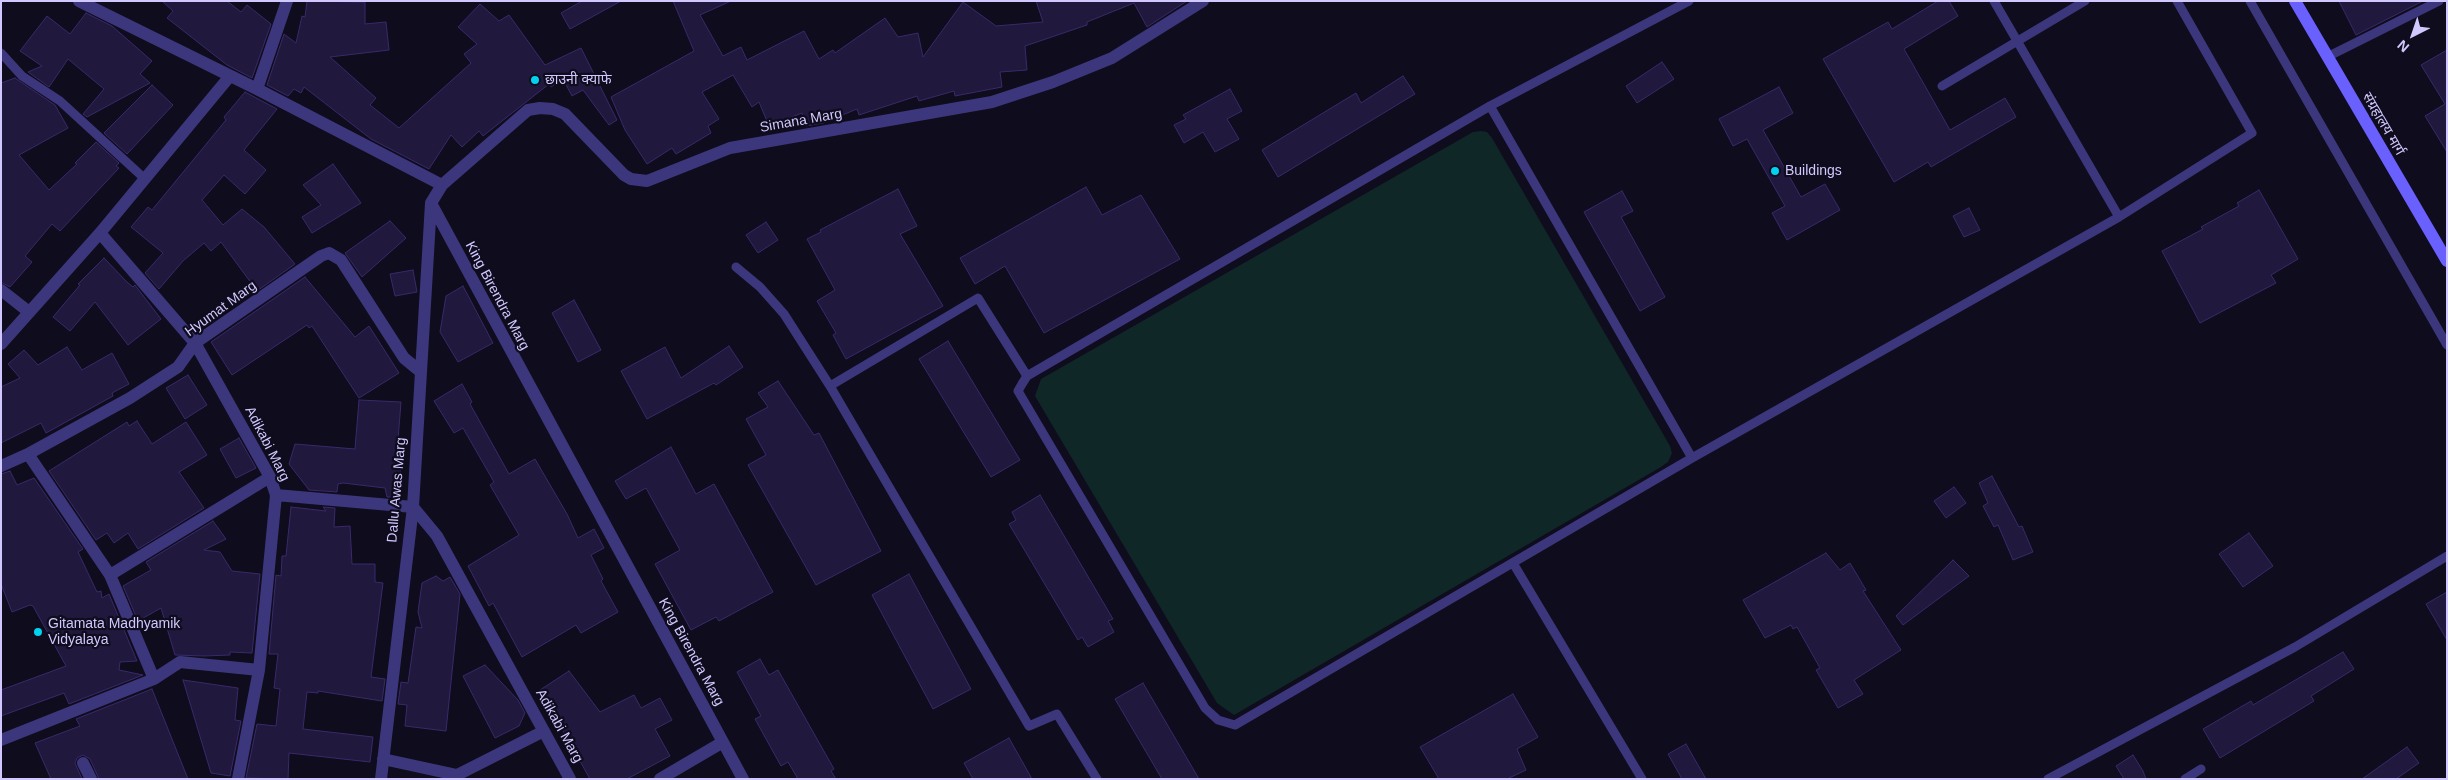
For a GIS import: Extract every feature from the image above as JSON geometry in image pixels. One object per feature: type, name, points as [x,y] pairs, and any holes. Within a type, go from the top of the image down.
[{"type":"main road","name":"संग्रहालय मार्ग","points":[[2295,1],[2447,261]]},
{"type":"street","points":[[79,1],[257,89],[442,185],[431,203]]},
{"type":"street","points":[[257,89],[287,1]]},
{"type":"street","name":"Simana Marg","points":[[442,185],[528,110],[540,108],[553,109],[566,114],[624,175],[631,179],[647,181],[730,148],[992,102],[1054,82],[1112,58],[1203,1]]},
{"type":"street","points":[[1,344],[100,233],[230,76]]},
{"type":"street","name":"Dallu Awas Marg","points":[[381,779],[412,507],[431,203]]},
{"type":"street","name":"King Birendra Marg","points":[[431,203],[744,779]]},
{"type":"street","name":"Adikabi Marg","points":[[100,233],[195,343],[270,477],[276,494],[412,507],[438,536],[570,779]]},
{"type":"street","name":"Hyumat Marg","points":[[1,466],[28,454],[130,398],[178,367],[195,343],[321,256],[329,253],[341,260],[404,358],[421,372]]},
{"type":"street","points":[[1,290],[30,312]]},
{"type":"street","points":[[28,454],[110,574],[154,679]]},
{"type":"street","points":[[110,574],[270,477]]},
{"type":"street","points":[[238,779],[259,670],[276,494]]},
{"type":"street","points":[[1,740],[154,679],[180,662],[259,670]]},
{"type":"street","points":[[383,759],[457,775],[544,730]]},
{"type":"street","points":[[660,779],[724,742]]},
{"type":"street","points":[[83,763],[91,779]]},
{"type":"lane","points":[[1689,1],[1490,106],[1027,376],[1018,391],[1205,708],[1218,720],[1236,725],[1692,458],[2119,217],[2252,133],[2177,1]]},
{"type":"lane","points":[[1994,1],[2119,217]]},
{"type":"lane","points":[[1942,86],[2085,1]]},
{"type":"lane","points":[[2250,1],[2447,345]]},
{"type":"lane","points":[[2327,57],[2439,1]]},
{"type":"lane","points":[[1,53],[22,76],[60,100],[144,179]]},
{"type":"lane","points":[[1490,106],[1692,458]]},
{"type":"lane","points":[[736,267],[760,286],[784,314],[830,386],[1029,726],[1057,714],[1097,779]]},
{"type":"lane","points":[[830,386],[978,298],[1027,376]]},
{"type":"lane","points":[[2048,779],[2295,647],[2447,556]]},
{"type":"lane","points":[[1513,563],[1642,779]]},
{"type":"lane","points":[[2185,779],[2201,769]]},
{"type":"green space","points":[[1473,132],[1487,132],[1492,138],[1670,446],[1672,453],[1668,462],[1661,467],[1234,715],[1217,703],[1035,396],[1041,379]]},
{"type":"building","points":[[162,1],[227,1],[241,12],[247,5],[271,24],[252,78],[227,65],[167,18],[173,11]]},
{"type":"building","points":[[307,1],[365,2],[365,24],[386,22],[389,50],[330,57],[376,98],[370,105],[399,128],[471,63],[464,54],[477,44],[458,27],[480,4],[499,21],[509,15],[545,65],[581,48],[617,120],[609,125],[583,90],[572,96],[563,79],[551,87],[549,84],[483,136],[479,131],[462,147],[451,135],[429,169],[371,139],[304,87],[301,93],[294,89],[288,96],[267,85],[284,34],[296,43],[302,16],[305,17]]},
{"type":"building","points":[[582,1],[621,1],[570,29],[561,13]]},
{"type":"building","points":[[673,1],[731,1],[700,15],[723,56],[741,47],[747,60],[804,31],[819,59],[833,50],[835,53],[885,18],[898,37],[918,33],[923,57],[963,2],[996,26],[1043,22],[1036,1],[1187,1],[1147,27],[1134,3],[1087,22],[1087,25],[1025,46],[1027,70],[1000,72],[1002,87],[955,96],[954,91],[919,101],[917,96],[859,115],[857,109],[823,123],[806,126],[802,113],[769,126],[759,102],[752,107],[733,75],[702,92],[719,119],[708,126],[711,133],[676,154],[672,148],[647,164],[625,130],[611,97],[694,51]]},
{"type":"building","points":[[1938,1],[1949,1],[1958,16],[1904,49],[1950,130],[2005,98],[2016,117],[1931,167],[1928,162],[1894,182],[1823,59],[1888,22],[1892,29]]},
{"type":"building","points":[[2339,1],[2423,1],[2356,35]]},
{"type":"building","points":[[86,13],[112,26],[152,61],[140,74],[150,83],[87,117],[83,114],[104,89],[68,59],[49,87],[28,72],[42,66],[20,51],[47,16],[70,34]]},
{"type":"building","points":[[2447,50],[2447,152],[2425,116],[2445,104],[2421,65]]},
{"type":"building","points":[[1662,62],[1674,79],[1637,103],[1626,86]]},
{"type":"building","points":[[1403,76],[1415,94],[1278,177],[1262,150],[1356,93],[1361,103]]},
{"type":"building","points":[[15,78],[55,105],[68,128],[19,155],[49,190],[77,164],[75,163],[96,142],[119,163],[116,166],[119,168],[60,231],[52,224],[25,256],[32,262],[10,287],[1,282],[1,83]]},
{"type":"building","points":[[152,85],[173,105],[127,154],[104,133]]},
{"type":"building","points":[[1779,87],[1793,113],[1763,130],[1801,197],[1825,184],[1840,210],[1787,240],[1772,213],[1785,206],[1747,139],[1733,146],[1719,119]]},
{"type":"building","points":[[1230,89],[1242,111],[1227,119],[1239,139],[1215,152],[1203,132],[1184,143],[1174,125],[1186,119],[1183,115]]},
{"type":"building","points":[[245,92],[277,109],[244,150],[266,170],[245,194],[224,175],[202,200],[223,225],[242,209],[264,227],[295,264],[257,291],[221,242],[211,251],[204,243],[183,261],[159,289],[145,273],[163,253],[131,227],[148,207],[152,210],[226,120],[224,117]]},
{"type":"building","points":[[333,164],[361,203],[312,233],[302,217],[321,205],[303,185]]},
{"type":"building","points":[[1086,187],[1102,215],[1141,195],[1180,259],[1044,333],[1005,266],[975,284],[960,258]]},
{"type":"building","points":[[898,189],[917,226],[900,234],[943,306],[846,359],[833,335],[836,333],[817,301],[835,290],[807,239],[821,232],[820,230]]},
{"type":"building","points":[[2259,190],[2298,259],[2271,275],[2276,283],[2200,323],[2162,251],[2203,229],[2201,227],[2239,206],[2237,203]]},
{"type":"building","points":[[1622,191],[1633,211],[1621,217],[1665,297],[1640,311],[1584,212]]},
{"type":"building","points":[[1969,208],[1980,230],[1964,237],[1953,216]]},
{"type":"building","points":[[390,221],[406,238],[362,277],[345,253]]},
{"type":"building","points":[[766,222],[778,240],[758,253],[746,235]]},
{"type":"building","points":[[104,258],[127,282],[133,287],[135,285],[161,319],[128,345],[95,302],[70,331],[53,317],[80,285],[78,284]]},
{"type":"building","points":[[413,270],[417,292],[395,296],[390,274]]},
{"type":"building","points":[[305,277],[355,337],[369,326],[399,373],[359,398],[312,326],[309,328],[307,325],[232,375],[211,342]]},
{"type":"building","points":[[463,286],[493,343],[458,362],[440,332],[446,296]]},
{"type":"building","points":[[574,300],[601,350],[578,362],[552,313]]},
{"type":"building","points":[[948,341],[1020,460],[991,477],[919,359]]},
{"type":"building","points":[[729,346],[743,367],[716,385],[714,383],[647,419],[621,371],[665,347],[681,378]]},
{"type":"building","points":[[67,347],[82,370],[112,353],[129,384],[112,393],[113,396],[46,433],[41,423],[1,443],[1,387],[20,378],[8,364],[24,350],[38,365]]},
{"type":"building","points":[[188,375],[207,405],[185,419],[166,388]]},
{"type":"building","points":[[778,381],[814,435],[819,433],[881,551],[816,585],[748,465],[766,455],[746,419],[768,407],[758,393]]},
{"type":"building","points":[[462,384],[472,402],[470,404],[509,474],[535,459],[567,514],[578,538],[594,529],[604,548],[591,555],[603,579],[601,581],[618,612],[581,633],[576,625],[522,657],[493,603],[489,606],[468,566],[519,535],[490,485],[494,482],[463,428],[454,433],[434,401]]},
{"type":"building","points":[[359,400],[401,402],[396,465],[401,466],[397,497],[387,497],[385,488],[343,483],[338,484],[337,492],[309,490],[289,464],[295,444],[355,449]]},
{"type":"building","points":[[137,421],[152,444],[186,422],[207,455],[179,472],[204,508],[138,549],[128,533],[114,543],[107,533],[96,540],[49,471],[127,422],[129,426]]},
{"type":"building","points":[[239,438],[256,468],[236,478],[220,449]]},
{"type":"building","points":[[671,447],[696,494],[714,484],[773,592],[719,621],[716,617],[691,630],[655,564],[680,550],[646,488],[626,499],[615,481]]},
{"type":"building","points":[[10,471],[17,485],[34,478],[83,549],[78,552],[97,592],[101,591],[102,598],[109,594],[137,661],[120,662],[119,670],[143,675],[69,704],[64,693],[1,716],[1,690],[66,666],[33,606],[30,605],[12,612],[1,584],[1,474]]},
{"type":"building","points":[[1992,476],[2019,527],[2022,526],[2033,552],[2013,560],[1998,525],[1994,527],[1983,506],[1988,503],[1979,483]]},
{"type":"building","points":[[1954,487],[1966,503],[1946,518],[1934,501]]},
{"type":"building","points":[[1040,495],[1113,619],[1108,621],[1114,632],[1088,647],[1082,637],[1078,640],[1009,524],[1016,520],[1012,512]]},
{"type":"building","points":[[291,507],[326,511],[323,507],[335,508],[334,527],[350,526],[352,564],[375,564],[375,582],[383,583],[371,677],[385,679],[382,701],[318,691],[318,693],[307,692],[303,729],[373,737],[370,762],[289,753],[288,779],[246,778],[257,724],[276,726],[280,689],[274,688],[278,654],[269,654],[276,575],[281,576],[282,556],[286,556]]},
{"type":"building","points":[[213,521],[226,539],[204,550],[220,552],[232,571],[260,574],[252,653],[230,652],[230,655],[204,656],[175,655],[161,608],[138,621],[123,586],[151,570],[146,562]]},
{"type":"building","points":[[2249,533],[2273,566],[2243,587],[2219,554]]},
{"type":"building","points":[[1826,553],[1840,570],[1850,563],[1866,590],[1863,591],[1901,650],[1854,680],[1863,694],[1838,708],[1816,670],[1820,668],[1797,627],[1793,629],[1791,625],[1765,638],[1743,600]]},
{"type":"building","points":[[1953,560],[1969,576],[1903,625],[1896,616]]},
{"type":"building","points":[[909,574],[971,689],[933,709],[872,595]]},
{"type":"building","points":[[436,576],[443,581],[450,577],[460,594],[446,731],[405,726],[407,705],[398,704],[401,682],[408,683],[416,627],[422,628],[418,612],[422,583]]},
{"type":"building","points":[[2447,592],[2447,640],[2426,604]]},
{"type":"building","points":[[2343,652],[2354,669],[2311,696],[2314,701],[2220,758],[2203,729],[2251,701],[2253,705]]},
{"type":"building","points":[[760,659],[769,675],[778,670],[834,769],[831,771],[836,779],[798,779],[788,762],[781,766],[755,719],[761,716],[737,672]]},
{"type":"building","points":[[485,665],[518,700],[525,713],[519,726],[495,738],[463,676]]},
{"type":"building","points":[[569,671],[600,712],[634,695],[641,708],[660,698],[672,720],[655,729],[670,756],[627,779],[590,779],[553,713],[551,715],[537,692]]},
{"type":"building","points":[[183,680],[238,688],[235,720],[241,721],[230,776],[211,773]]},
{"type":"building","points":[[1143,683],[1199,779],[1162,779],[1115,699]]},
{"type":"building","points":[[152,689],[188,779],[99,779],[90,759],[83,755],[77,758],[75,763],[82,779],[51,779],[35,743],[80,726],[76,719]]},
{"type":"building","points":[[1513,694],[1538,737],[1517,749],[1526,770],[1507,779],[1439,779],[1420,747]]},
{"type":"building","points":[[1009,738],[1032,779],[973,779],[964,763]]},
{"type":"building","points":[[1686,744],[1706,779],[1682,779],[1668,754]]},
{"type":"building","points":[[2407,747],[2419,763],[2396,779],[2362,779]]},
{"type":"building","points":[[2133,755],[2146,779],[2124,779],[2116,766]]},
{"type":"place","name":"छाउनी क्याफे","points":[[535,80]]},
{"type":"place","name":"Buildings","points":[[1775,171]]},
{"type":"place","name":"Gitamata Madhyamik Vidyalaya","points":[[38,632]]}]
